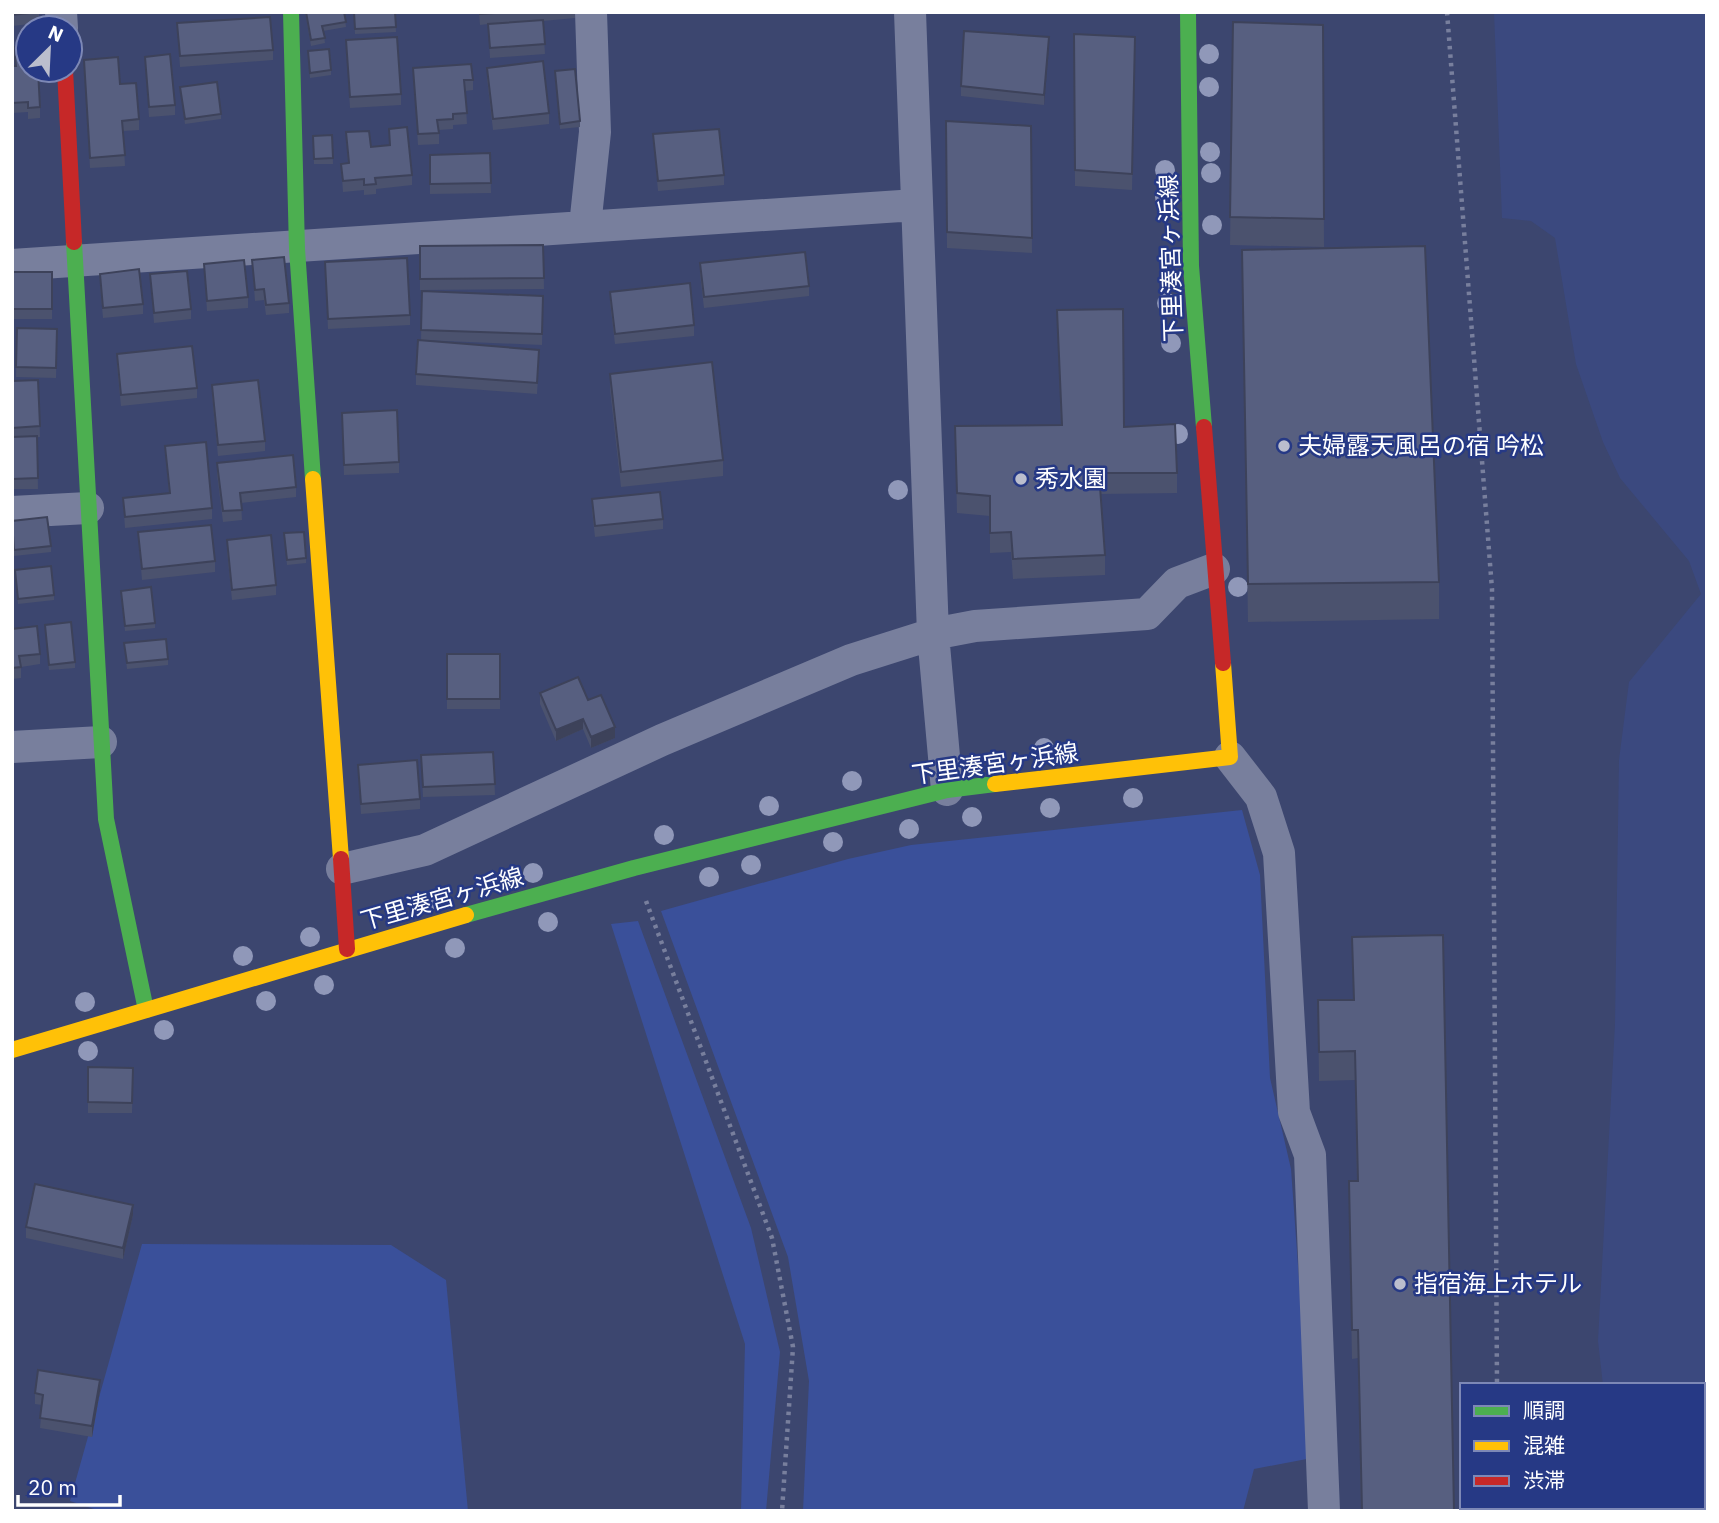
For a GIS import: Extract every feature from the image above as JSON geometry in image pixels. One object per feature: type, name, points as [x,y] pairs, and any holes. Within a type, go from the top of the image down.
[{"type":"main road","points":[[291,12],[297,249],[347,949]]},
{"type":"main road","name":"下里湊宮ヶ浜線","points":[[12,1050],[347,949],[634,868],[947,790],[1230,757],[1191,265],[1188,12]]},
{"type":"main road","points":[[66,84],[106,819],[146,1010]]},
{"type":"street","points":[[585,226],[595,132],[591,12]]},
{"type":"street","points":[[910,12],[933,634],[947,790]]},
{"type":"street","points":[[12,265],[297,249],[585,226],[916,205]]},
{"type":"street","points":[[12,512],[88,508]]},
{"type":"street","points":[[342,869],[425,850],[662,740],[838,665],[933,634],[975,626],[1147,614],[1177,583],[1214,569]]},
{"type":"street","points":[[12,747],[101,742]]},
{"type":"street","points":[[1230,757],[1261,797],[1279,853],[1294,1112],[1310,1155],[1324,1511]]},
{"type":"path","points":[[1447,12],[1492,589],[1497,1383]]},
{"type":"path","points":[[634,868],[772,1238],[793,1346],[782,1511]]},
{"type":"shaded area","points":[[1494,12],[1707,12],[1707,1511],[1618,1511],[1705,1509],[1705,1383],[1603,1383],[1598,1341],[1615,1024],[1619,760],[1629,682],[1701,594],[1689,561],[1620,478],[1603,442],[1576,364],[1555,238],[1531,221],[1502,218]]},
{"type":"shaded area","points":[[1242,810],[1260,875],[1270,1078],[1291,1169],[1312,1458],[1254,1469],[1243,1511],[803,1511],[809,1381],[788,1257],[661,911],[848,859],[911,845]]},
{"type":"shaded area","points":[[638,921],[751,1228],[780,1352],[766,1511],[741,1511],[745,1344],[611,924]]},
{"type":"shaded area","points":[[142,1244],[391,1245],[446,1280],[468,1511],[100,1511],[70,1501]]},
{"type":"building","points":[[12,12],[39,12],[14,14],[12,15]]},
{"type":"building","points":[[306,12],[344,12],[346,22],[322,26],[325,38],[311,40]]},
{"type":"building","points":[[354,12],[395,12],[396,27],[355,29]]},
{"type":"building","points":[[480,12],[511,12],[480,14]]},
{"type":"building","points":[[270,17],[273,50],[180,56],[177,23]]},
{"type":"building","points":[[543,20],[545,44],[490,48],[488,24]]},
{"type":"building","points":[[1233,22],[1323,25],[1324,219],[1230,217]]},
{"type":"building","points":[[964,31],[1049,37],[1044,95],[961,86]]},
{"type":"building","points":[[1074,34],[1135,37],[1132,174],[1075,170]]},
{"type":"building","points":[[397,37],[401,94],[350,97],[346,40]]},
{"type":"building","points":[[329,49],[331,70],[310,73],[308,51]]},
{"type":"building","points":[[170,54],[175,105],[149,107],[145,57]]},
{"type":"building","points":[[118,57],[120,84],[136,83],[139,119],[122,121],[125,155],[90,158],[84,60]]},
{"type":"building","points":[[543,61],[549,113],[493,119],[487,68]]},
{"type":"building","points":[[471,64],[473,80],[464,80],[467,113],[453,114],[453,119],[437,120],[439,133],[418,134],[413,68]]},
{"type":"building","points":[[12,66],[14,84],[39,84],[40,107],[28,108],[28,102],[12,103]]},
{"type":"building","points":[[575,69],[580,121],[560,124],[555,71]]},
{"type":"building","points":[[217,82],[221,114],[185,119],[180,87]]},
{"type":"building","points":[[946,121],[1031,126],[1032,238],[947,232]]},
{"type":"building","points":[[407,127],[412,175],[375,178],[376,184],[364,185],[364,179],[343,181],[341,164],[349,163],[346,132],[369,131],[371,147],[390,145],[389,129]]},
{"type":"building","points":[[719,129],[724,175],[658,181],[653,134]]},
{"type":"building","points":[[332,135],[333,158],[314,159],[313,136]]},
{"type":"building","points":[[490,153],[491,183],[430,184],[430,155]]},
{"type":"building","points":[[543,245],[544,278],[420,279],[420,246]]},
{"type":"building","name":"夫婦露天風呂の宿 吟松","points":[[1425,246],[1439,582],[1248,584],[1242,250]]},
{"type":"building","points":[[805,252],[809,286],[704,297],[700,263]]},
{"type":"building","points":[[284,257],[289,303],[266,305],[264,289],[255,290],[252,260]]},
{"type":"building","points":[[407,258],[410,315],[328,319],[325,262]]},
{"type":"building","points":[[244,260],[248,297],[207,301],[204,264]]},
{"type":"building","points":[[139,269],[143,304],[103,308],[100,274]]},
{"type":"building","points":[[187,271],[191,309],[154,313],[150,274]]},
{"type":"building","points":[[12,272],[52,272],[52,309],[12,309]]},
{"type":"building","points":[[690,283],[694,325],[615,334],[610,292]]},
{"type":"building","points":[[422,291],[543,296],[542,334],[421,330]]},
{"type":"building","points":[[1123,309],[1124,427],[1175,424],[1177,473],[1099,473],[1105,555],[1013,559],[1011,532],[990,533],[990,496],[957,493],[955,426],[1062,425],[1057,310]]},
{"type":"building","points":[[17,328],[57,329],[56,368],[16,367]]},
{"type":"building","points":[[418,340],[539,350],[537,383],[416,374]]},
{"type":"building","points":[[192,346],[197,388],[121,395],[117,354]]},
{"type":"building","points":[[712,362],[723,460],[621,472],[610,374]]},
{"type":"building","points":[[38,380],[40,426],[12,428],[12,381]]},
{"type":"building","points":[[258,380],[265,441],[218,445],[212,385]]},
{"type":"building","points":[[397,410],[399,462],[344,465],[342,413]]},
{"type":"building","points":[[37,436],[38,478],[12,479],[12,437]]},
{"type":"building","points":[[206,442],[212,508],[125,517],[123,498],[170,493],[165,446]]},
{"type":"building","points":[[293,455],[296,487],[240,493],[242,510],[223,511],[217,463]]},
{"type":"building","points":[[660,492],[663,519],[595,526],[592,499]]},
{"type":"building","points":[[47,517],[51,546],[14,550],[12,521]]},
{"type":"building","points":[[211,525],[215,561],[142,569],[138,532]]},
{"type":"building","points":[[304,532],[306,558],[287,560],[284,533]]},
{"type":"building","points":[[271,535],[276,585],[232,590],[227,540]]},
{"type":"building","points":[[51,566],[54,595],[18,599],[15,570]]},
{"type":"building","points":[[151,587],[155,623],[125,626],[121,591]]},
{"type":"building","points":[[71,622],[75,662],[49,665],[45,625]]},
{"type":"building","points":[[37,626],[40,654],[19,656],[21,667],[12,668],[12,629]]},
{"type":"building","points":[[166,639],[168,659],[127,663],[124,643]]},
{"type":"building","points":[[447,654],[500,654],[500,699],[447,699]]},
{"type":"building","points":[[578,677],[588,700],[601,695],[615,727],[591,737],[583,719],[556,730],[540,693]]},
{"type":"building","points":[[493,752],[495,784],[423,787],[421,755]]},
{"type":"building","points":[[417,760],[420,799],[361,804],[358,765]]},
{"type":"building","name":"指宿海上ホテル","points":[[1443,935],[1454,1511],[1362,1511],[1358,1330],[1352,1330],[1349,1181],[1358,1181],[1355,1051],[1319,1052],[1318,1000],[1354,1000],[1352,937]]},
{"type":"building","points":[[88,1067],[133,1068],[132,1103],[88,1102]]},
{"type":"building","points":[[35,1184],[133,1205],[123,1248],[26,1227]]},
{"type":"building","points":[[38,1370],[100,1380],[92,1426],[40,1418],[43,1395],[35,1393]]},
{"type":"traffic: fast","points":[[291,12],[297,249],[313,479]]},
{"type":"traffic: fast","points":[[1188,12],[1191,266],[1204,427]]},
{"type":"traffic: fast","points":[[74,242],[106,819],[146,1010]]},
{"type":"traffic: fast","points":[[466,915],[634,868],[947,790],[995,784]]},
{"type":"traffic: slow","points":[[313,479],[341,859]]},
{"type":"traffic: slow","points":[[995,784],[1230,757],[1223,663]]},
{"type":"traffic: slow","points":[[12,1050],[466,915]]},
{"type":"traffic: jam","points":[[66,84],[74,242]]},
{"type":"traffic: jam","points":[[1204,427],[1223,663]]},
{"type":"traffic: jam","points":[[341,859],[347,949]]},
{"type":"place","name":"夫婦露天風呂の宿 吟松","points":[[1284,446]]},
{"type":"place","name":"秀水園","points":[[1021,479]]},
{"type":"place","name":"指宿海上ホテル","points":[[1400,1284]]}]
